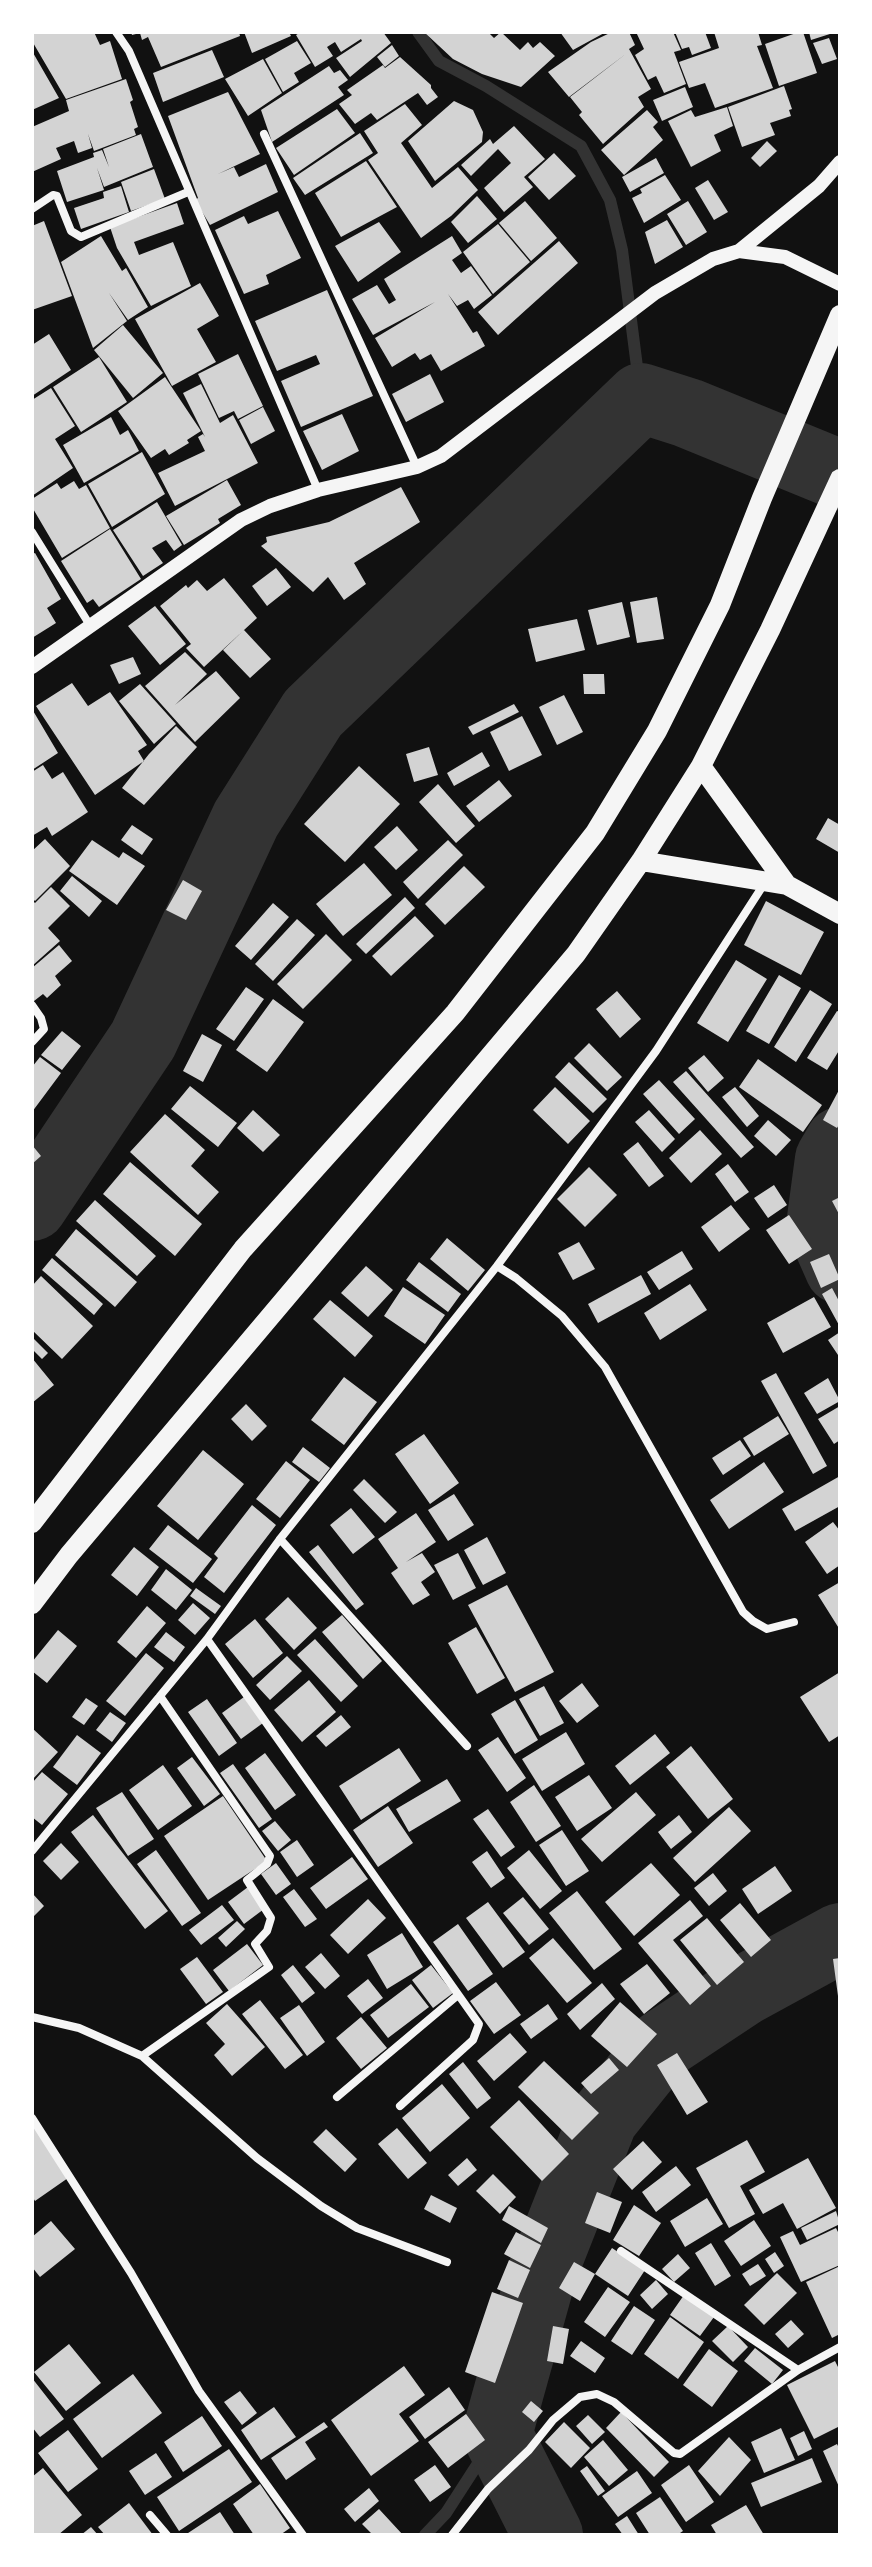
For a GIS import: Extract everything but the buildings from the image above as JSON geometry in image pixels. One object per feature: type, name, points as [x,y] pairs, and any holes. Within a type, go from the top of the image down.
[{"type":"main road","points":[[32,1523],[243,1249],[455,1013],[595,833],[657,731],[720,605],[840,315]]},
{"type":"main road","points":[[32,1604],[69,1555],[576,954],[641,861],[701,766],[770,630],[840,479]]},
{"type":"main road","points":[[701,766],[787,885]]},
{"type":"main road","points":[[641,861],[787,885],[840,914]]},
{"type":"street","points":[[116,32],[129,51],[318,490]]},
{"type":"street","points":[[264,134],[417,467]]},
{"type":"street","points":[[32,667],[241,520],[270,506],[318,490],[417,467],[455,446],[655,293],[713,259],[739,251],[819,186],[840,162]]},
{"type":"street","points":[[32,209],[53,195],[57,196],[71,231],[81,237],[188,192]]},
{"type":"street","points":[[739,251],[785,257],[840,284]]},
{"type":"street","points":[[32,532],[91,627]]},
{"type":"street","points":[[32,1851],[207,1639],[280,1539],[497,1266],[656,1051],[764,883]]},
{"type":"street","points":[[32,1042],[44,1029],[35,1009]]},
{"type":"street","points":[[497,1266],[562,1316],[605,1367],[743,1612],[767,1629],[794,1622]]},
{"type":"street","points":[[280,1539],[467,1746]]},
{"type":"street","points":[[207,1639],[479,2024],[477,2033],[400,2106]]},
{"type":"street","points":[[142,2056],[269,1967],[255,1944],[267,1931],[271,1918],[247,1880],[267,1864],[270,1856],[160,1696]]},
{"type":"street","points":[[337,2097],[458,1995]]},
{"type":"street","points":[[32,2017],[79,2028],[142,2056],[257,2158],[321,2206],[357,2228],[447,2262]]},
{"type":"street","points":[[32,2118],[131,2273],[199,2391],[303,2535]]},
{"type":"street","points":[[621,2251],[798,2370]]},
{"type":"street","points":[[452,2535],[488,2489],[529,2450],[553,2420],[580,2397],[597,2394],[614,2402],[674,2453],[680,2454],[798,2370],[840,2347]]},
{"type":"street","points":[[150,2515],[167,2535]]},
{"type":"waterway","points":[[418,32],[439,61],[486,86],[581,146],[610,200],[622,250],[641,398]]},
{"type":"waterway","points":[[32,1206],[143,1040],[246,819],[313,713],[641,398],[688,413],[840,475]]},
{"type":"waterway","points":[[840,1142],[830,1159],[821,1226],[840,1269]]},
{"type":"waterway","points":[[548,2535],[497,2434],[541,2276],[603,2119],[663,2044],[743,1991],[840,1938]]},
{"type":"waterway","points":[[425,2535],[446,2513],[497,2434]]}]
